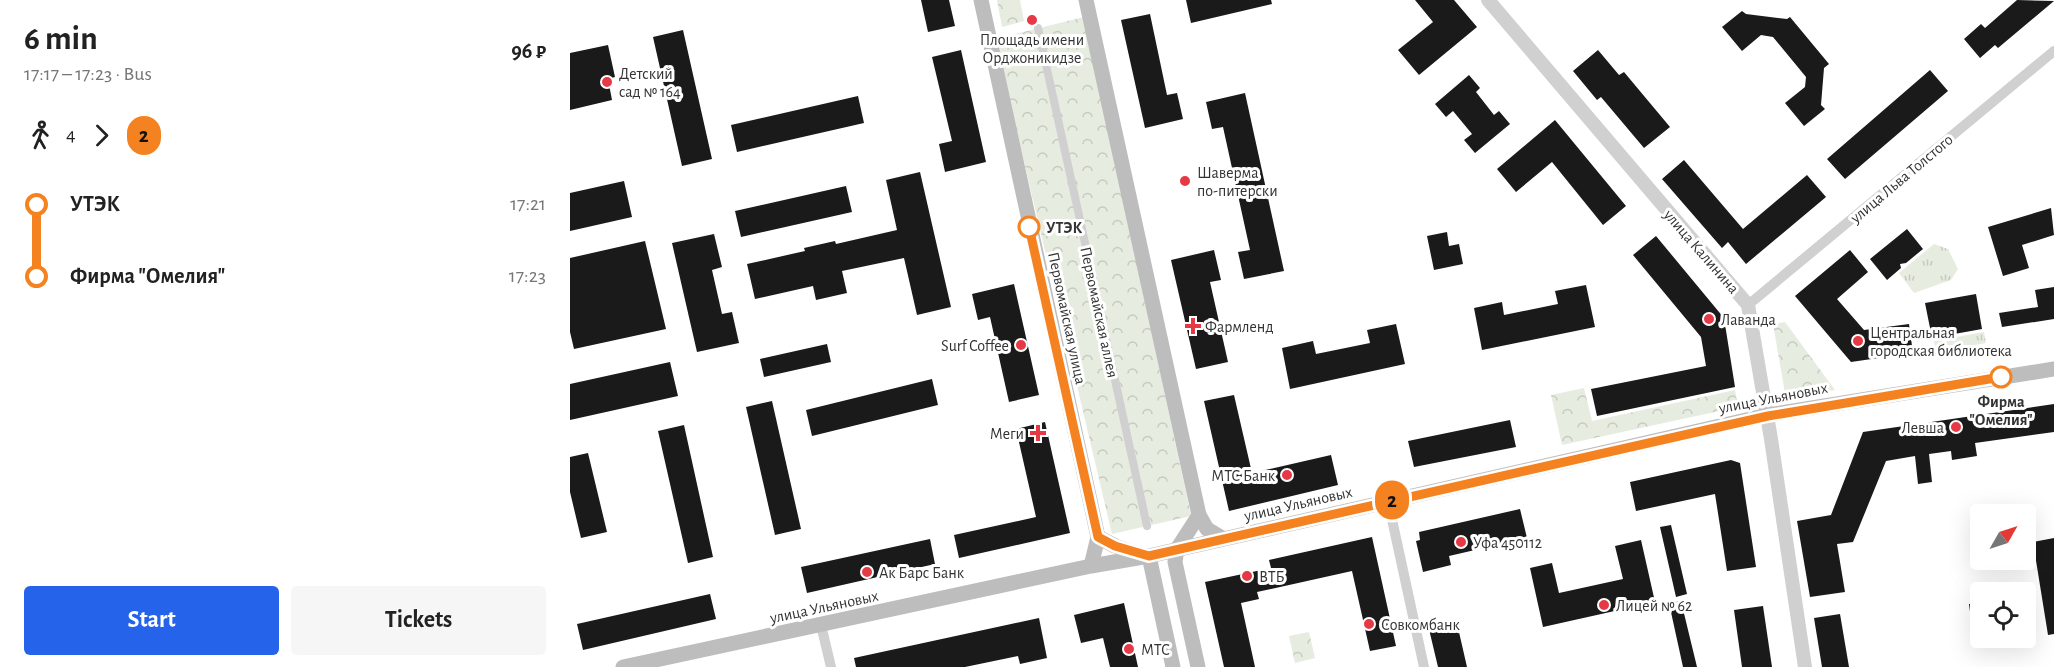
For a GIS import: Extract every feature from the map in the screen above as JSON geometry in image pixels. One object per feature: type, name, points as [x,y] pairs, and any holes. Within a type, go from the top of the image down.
[{"type":"main road","name":"Первомайская улица","points":[[981,0],[1098,537],[1091,566]]},
{"type":"main road","points":[[1086,0],[1199,514],[1207,529],[1222,538]]},
{"type":"main road","name":"улица Ульяновых","points":[[626,667],[1091,566],[1149,556],[1768,416],[2054,369]]},
{"type":"main road","points":[[1198,667],[1175,562],[1177,549],[1199,514]]},
{"type":"main road","points":[[1098,537],[1115,546],[1149,556],[1173,667]]},
{"type":"street","name":"улица Калинина","points":[[1488,0],[1748,305],[1768,416],[1805,667]]},
{"type":"street","name":"Первомайская аллея","points":[[1038,28],[1147,526]]},
{"type":"street","name":"улица Льва Толстого","points":[[1748,305],[2054,51]]},
{"type":"street","points":[[1388,501],[1424,667]]},
{"type":"street","points":[[821,625],[831,667]]},
{"type":"green space","points":[[997,0],[1020,0],[1024,21],[1002,27]]},
{"type":"green space","points":[[1084,17],[1191,516],[1112,534],[995,39]]},
{"type":"green space","points":[[1934,244],[1948,249],[1958,269],[1951,280],[1914,293],[1899,273]]},
{"type":"green space","points":[[1785,322],[1835,390],[1786,399],[1773,324]]},
{"type":"green space","points":[[1984,332],[1986,343],[1936,352],[1934,341]]},
{"type":"green space","points":[[1584,388],[1592,421],[1735,390],[1738,407],[1562,445],[1551,395]]},
{"type":"green space","points":[[1309,632],[1315,658],[1295,663],[1289,636]]},
{"type":"building","points":[[921,0],[949,0],[955,26],[928,32]]},
{"type":"building","points":[[1186,0],[1271,0],[1272,4],[1191,23]]},
{"type":"building","points":[[1415,0],[1454,0],[1477,27],[1419,75],[1398,50],[1433,22]]},
{"type":"building","points":[[2017,0],[2054,1],[1998,48],[1995,45],[1980,58],[1964,39],[1981,24],[1985,28]]},
{"type":"building","points":[[1742,11],[1746,14],[1787,19],[1790,17],[1829,64],[1824,68],[1821,105],[1825,109],[1804,126],[1785,103],[1805,87],[1806,77],[1773,37],[1761,35],[1742,51],[1722,27]]},
{"type":"building","points":[[1150,14],[1167,95],[1177,93],[1183,119],[1145,128],[1121,20]]},
{"type":"building","points":[[683,30],[712,159],[682,166],[653,37]]},
{"type":"building","points":[[608,45],[615,77],[608,79],[612,100],[570,110],[570,53]]},
{"type":"building","points":[[961,50],[986,162],[945,172],[939,144],[952,141],[932,57]]},
{"type":"building","points":[[1598,50],[1619,75],[1624,72],[1670,127],[1644,148],[1601,97],[1597,100],[1573,71]]},
{"type":"building","points":[[1930,70],[1948,91],[1845,179],[1827,159]]},
{"type":"building","points":[[1469,75],[1480,88],[1476,92],[1494,115],[1499,111],[1510,124],[1475,153],[1464,140],[1472,134],[1453,111],[1446,117],[1435,104]]},
{"type":"building","points":[[1245,93],[1284,271],[1244,279],[1238,252],[1250,250],[1223,127],[1212,129],[1206,102]]},
{"type":"building","points":[[858,96],[864,123],[737,152],[731,125]]},
{"type":"building","points":[[1555,120],[1626,206],[1603,225],[1552,162],[1516,192],[1497,169]]},
{"type":"building","points":[[1684,160],[1743,229],[1807,175],[1826,197],[1746,264],[1728,242],[1722,248],[1662,179]]},
{"type":"building","points":[[920,172],[951,307],[917,315],[904,258],[842,271],[847,293],[816,300],[813,286],[755,299],[747,264],[805,251],[804,248],[835,241],[836,244],[897,230],[886,180]]},
{"type":"building","points":[[624,181],[632,217],[570,231],[570,193]]},
{"type":"building","points":[[846,186],[852,212],[741,237],[735,211]]},
{"type":"building","points":[[2051,208],[2054,235],[2022,245],[2029,268],[2003,276],[1988,227]]},
{"type":"building","points":[[1907,229],[1923,249],[1906,263],[1900,264],[1901,268],[1887,280],[1870,259]]},
{"type":"building","points":[[1447,232],[1449,246],[1459,244],[1463,264],[1434,270],[1427,236]]},
{"type":"building","points":[[714,234],[722,267],[712,270],[722,314],[732,312],[739,343],[697,352],[672,243]]},
{"type":"building","points":[[1656,236],[1724,318],[1735,387],[1597,416],[1591,389],[1706,366],[1701,337],[1633,255]]},
{"type":"building","points":[[645,241],[666,329],[574,349],[570,332],[570,258]]},
{"type":"building","points":[[1214,250],[1221,280],[1210,282],[1228,362],[1196,369],[1171,260]]},
{"type":"building","points":[[1850,250],[1868,272],[1837,299],[1864,330],[1909,324],[1913,353],[1851,362],[1795,296]]},
{"type":"building","points":[[1014,284],[1039,395],[1009,402],[990,317],[978,320],[972,294]]},
{"type":"building","points":[[1586,285],[1595,327],[1482,350],[1474,308],[1502,302],[1504,315],[1558,304],[1555,291]]},
{"type":"building","points":[[2054,287],[2054,319],[2002,327],[1999,313],[2038,307],[2035,290]]},
{"type":"building","points":[[1976,294],[1982,329],[1932,338],[1925,303]]},
{"type":"building","points":[[1396,324],[1405,364],[1290,389],[1282,348],[1313,341],[1316,354],[1370,343],[1367,330]]},
{"type":"building","points":[[827,344],[831,362],[764,377],[760,359]]},
{"type":"building","points":[[670,362],[678,396],[570,420],[570,384]]},
{"type":"building","points":[[932,379],[938,405],[812,436],[806,410]]},
{"type":"building","points":[[1234,395],[1252,473],[1331,455],[1338,485],[1229,511],[1204,401]]},
{"type":"building","points":[[772,401],[801,529],[775,535],[746,407]]},
{"type":"building","points":[[2054,404],[2054,432],[1975,443],[1977,456],[1952,460],[1951,451],[1929,454],[1932,482],[1918,484],[1915,456],[1886,461],[1853,542],[1837,544],[1845,592],[1810,597],[1797,521],[1831,515],[1863,432]]},
{"type":"building","points":[[1510,420],[1516,447],[1414,467],[1408,441]]},
{"type":"building","points":[[1045,422],[1070,533],[959,558],[954,535],[1036,517],[1016,429]]},
{"type":"building","points":[[684,425],[713,557],[688,563],[658,431]]},
{"type":"building","points":[[588,453],[607,532],[581,538],[570,492],[570,457]]},
{"type":"building","points":[[1731,460],[1740,463],[1756,567],[1727,571],[1715,494],[1636,511],[1630,482]]},
{"type":"building","points":[[1520,509],[1527,538],[1449,556],[1451,565],[1423,572],[1416,541],[1420,540],[1419,532]]},
{"type":"building","points":[[1671,525],[1687,594],[1676,597],[1660,527]]},
{"type":"building","points":[[1372,537],[1396,646],[1370,651],[1352,571],[1257,592],[1259,599],[1241,603],[1255,667],[1224,667],[1205,582],[1271,568],[1269,560]]},
{"type":"building","points":[[2054,538],[2054,634],[2048,635],[2036,561],[2036,541]]},
{"type":"building","points":[[930,539],[935,564],[807,593],[801,567]]},
{"type":"building","points":[[1641,540],[1655,602],[1543,627],[1530,568],[1552,563],[1559,593],[1623,579],[1615,546]]},
{"type":"building","points":[[710,594],[716,619],[583,650],[577,624]]},
{"type":"building","points":[[1681,601],[1697,667],[1683,667],[1669,603]]},
{"type":"building","points":[[1124,603],[1138,667],[1110,667],[1103,638],[1081,643],[1074,615]]},
{"type":"building","points":[[1763,606],[1772,667],[1742,667],[1734,610]]},
{"type":"building","points":[[1840,614],[1849,667],[1822,667],[1814,618]]},
{"type":"building","points":[[1039,618],[1047,658],[1020,664],[1018,656],[965,667],[856,667],[854,658]]},
{"type":"building","points":[[1456,619],[1467,667],[1438,667],[1428,625]]},
{"type":"bus line","name":"2","points":[[1029,227],[1098,537],[1132,553],[1149,556],[1768,416],[1844,401],[2001,377]]},
{"type":"place","name":"Площадь имени Орджоникидзе","points":[[1032,20]]},
{"type":"place","name":"Детский сад № 164","points":[[607,82]]},
{"type":"place","name":"Шаверма по-питерски","points":[[1185,181]]},
{"type":"place","name":"УТЭК","points":[[1029,227]]},
{"type":"place","name":"Лаванда","points":[[1709,319]]},
{"type":"place","name":"Фармленд","points":[[1193,326]]},
{"type":"place","name":"Центральная городская библиотека","points":[[1858,341]]},
{"type":"place","name":"Surf Coffee","points":[[1021,345]]},
{"type":"place","name":"Фирма \"Омелия\"","points":[[2001,377]]},
{"type":"place","name":"Левша","points":[[1956,427]]},
{"type":"place","name":"Меги","points":[[1038,433]]},
{"type":"place","name":"МТС Банк","points":[[1287,475]]},
{"type":"place","name":"Уфа 450112","points":[[1461,542]]},
{"type":"place","name":"Ак Барс Банк","points":[[867,572]]},
{"type":"place","name":"ВТБ","points":[[1247,576]]},
{"type":"place","name":"Лицей № 62","points":[[1604,605]]},
{"type":"place","name":"Совкомбанк","points":[[1369,624]]},
{"type":"place","name":"МТС","points":[[1129,649]]}]
